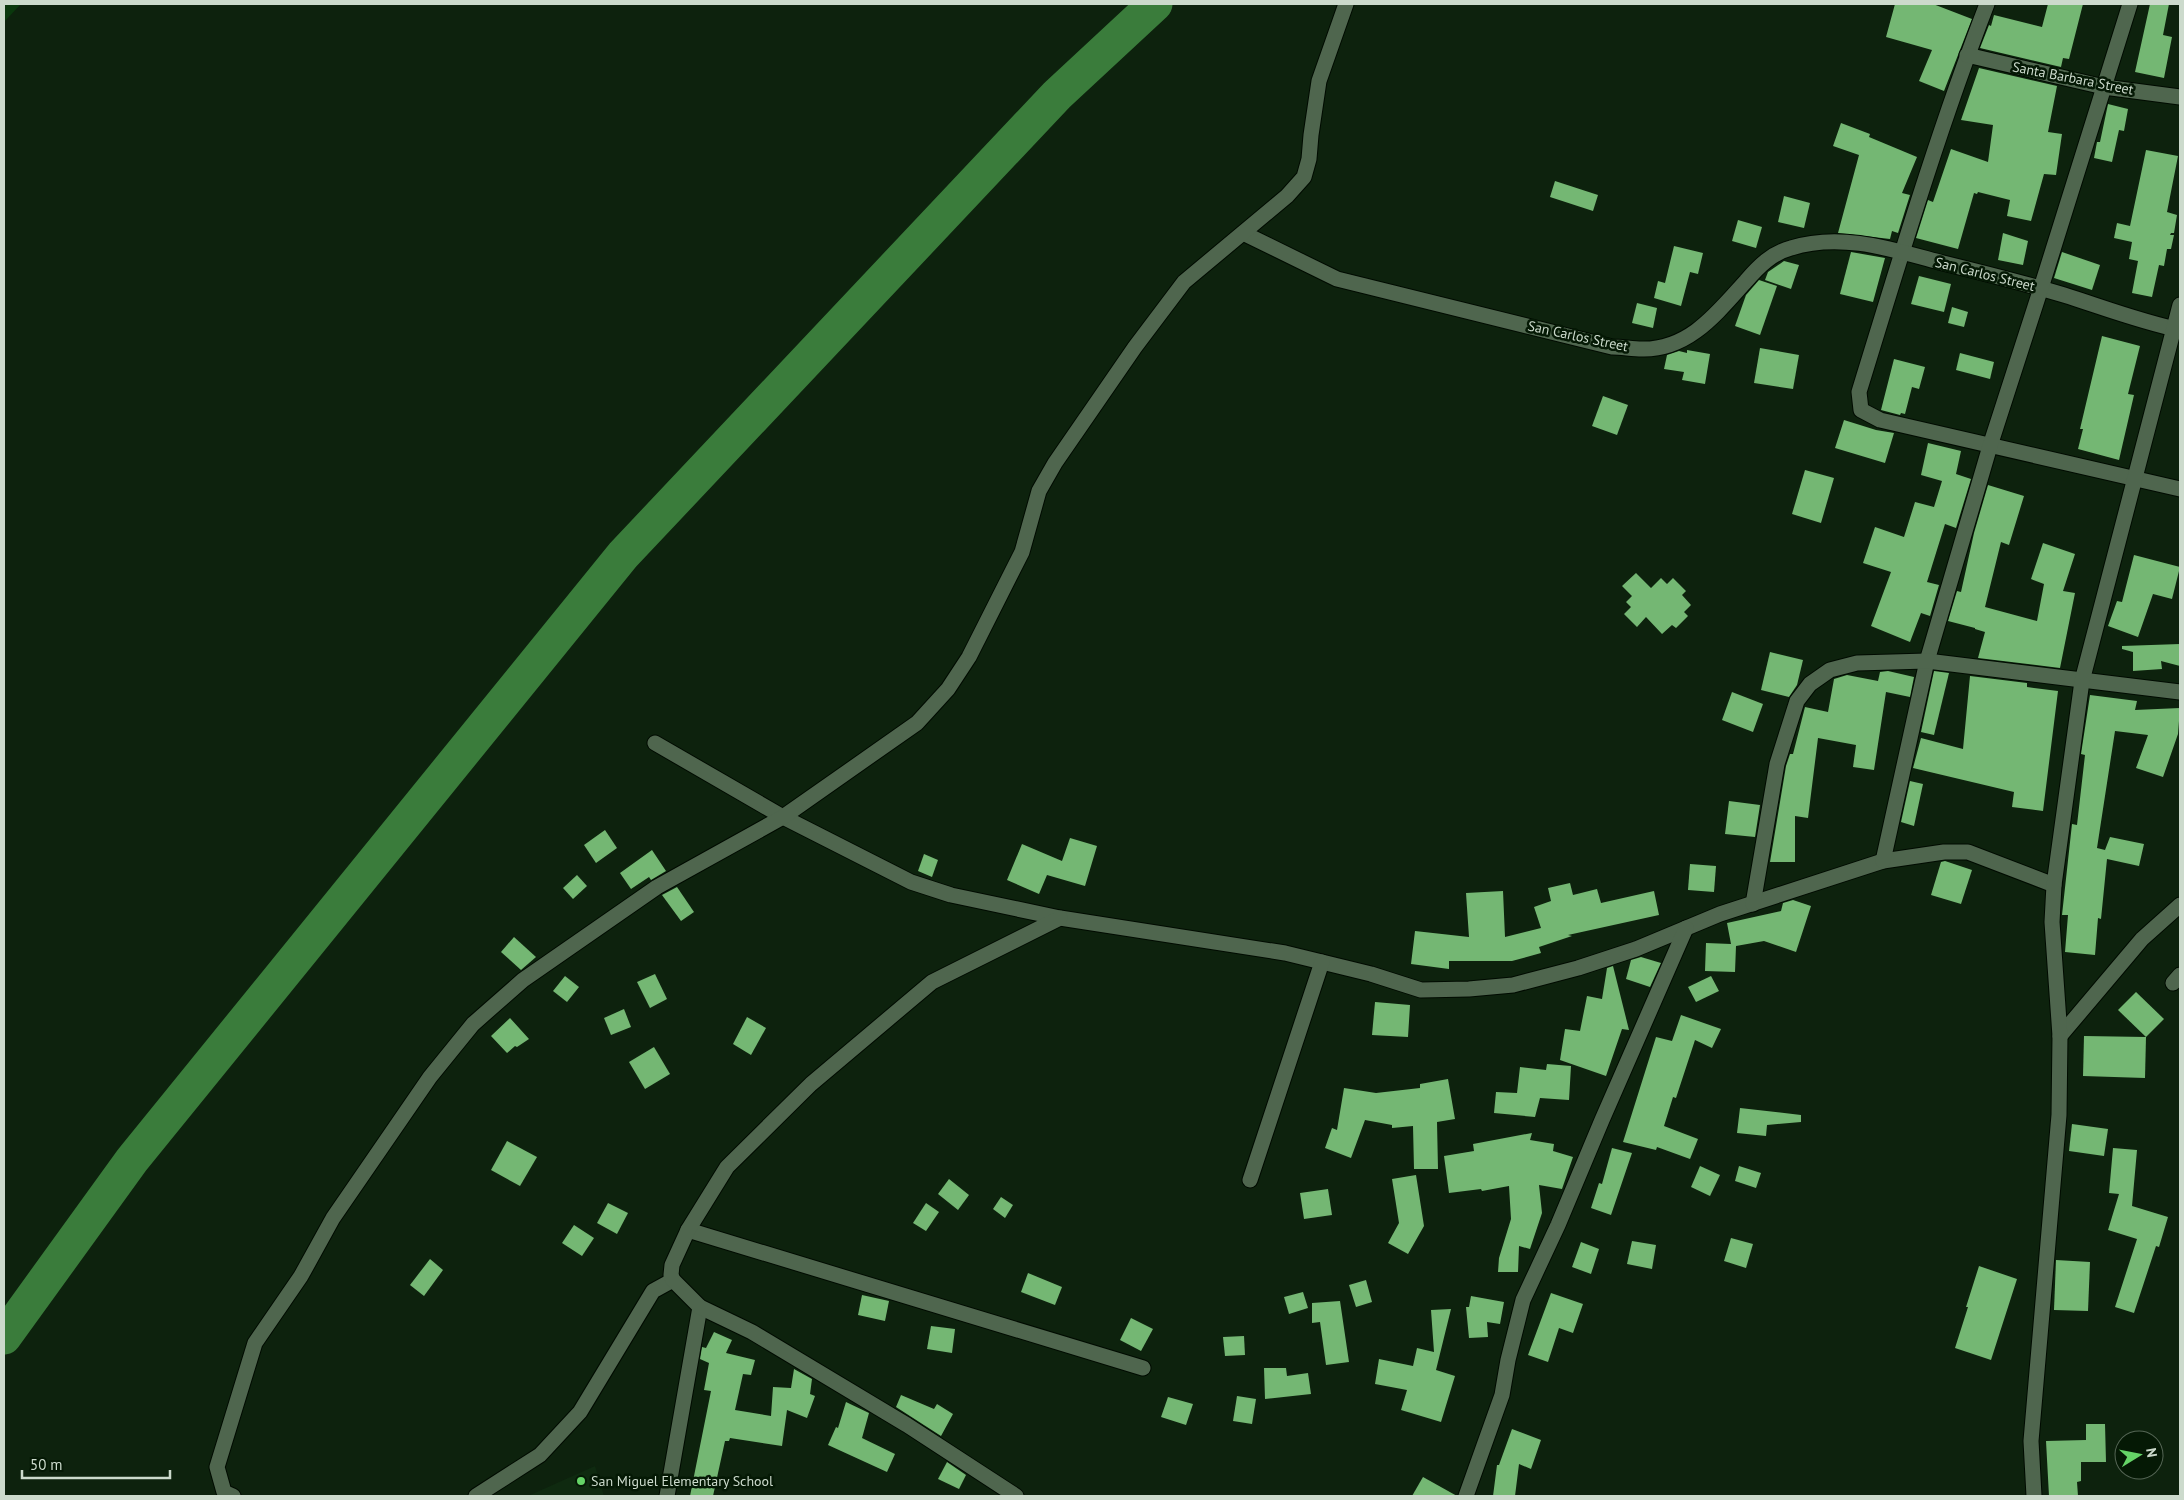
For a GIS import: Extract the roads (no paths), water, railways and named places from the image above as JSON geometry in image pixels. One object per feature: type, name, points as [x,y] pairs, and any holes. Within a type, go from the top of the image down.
[{"type":"street","points":[[233,1496],[224,1492],[217,1467],[255,1343],[301,1276],[333,1218],[430,1078],[473,1024],[523,980],[657,887],[783,817],[917,723],[948,689],[969,658],[1022,552],[1039,491],[1135,347],[1184,282],[1287,196],[1304,177],[1310,159],[1311,135],[1319,81],[1346,4]]},
{"type":"street","points":[[1987,4],[1967,55],[1902,252],[1859,392],[1861,410],[1880,420],[2180,489]]},
{"type":"street","points":[[1883,861],[1926,661],[1990,446],[2130,4]]},
{"type":"street","name":"Santa Barbara Street","points":[[1967,55],[2104,86],[2180,97]]},
{"type":"street","name":"San Carlos Street","points":[[1243,233],[1337,279],[1612,347],[1644,349],[1676,343],[1702,328],[1759,266],[1773,255],[1791,247],[1829,241],[1848,241],[1902,252],[2041,288],[2177,329]]},
{"type":"street","points":[[2034,1496],[2031,1441],[2060,1115],[2060,1036],[2052,922],[2054,885],[2082,681],[2134,478],[2177,329],[2180,305]]},
{"type":"street","points":[[1754,904],[1777,764],[1797,701],[1810,684],[1830,670],[1857,663],[1926,661],[2180,692]]},
{"type":"street","points":[[655,743],[783,817],[911,882],[951,895],[1060,918],[1284,953],[1371,974],[1422,990],[1469,990],[1513,985],[1578,968],[1636,949],[1720,914],[1883,861],[1944,852],[1968,852],[2054,885]]},
{"type":"street","points":[[2060,1036],[2142,939],[2180,904]]},
{"type":"street","points":[[1016,1496],[899,1420],[752,1332],[700,1308],[673,1280],[671,1275],[672,1265],[688,1230],[727,1167],[811,1084],[932,982],[1060,918]]},
{"type":"street","points":[[1466,1496],[1502,1395],[1508,1360],[1523,1300],[1558,1225],[1686,928]]},
{"type":"street","points":[[1250,1180],[1322,962]]},
{"type":"street","points":[[688,1230],[1143,1368]]},
{"type":"street","points":[[476,1496],[540,1455],[580,1412],[653,1291],[673,1280]]},
{"type":"street","points":[[667,1496],[700,1308]]},
{"type":"waterway","points":[[4,1337],[132,1160],[623,555],[1057,95],[1155,4]]},
{"type":"place","name":"San Miguel Elementary School","points":[[581,1481]]}]
